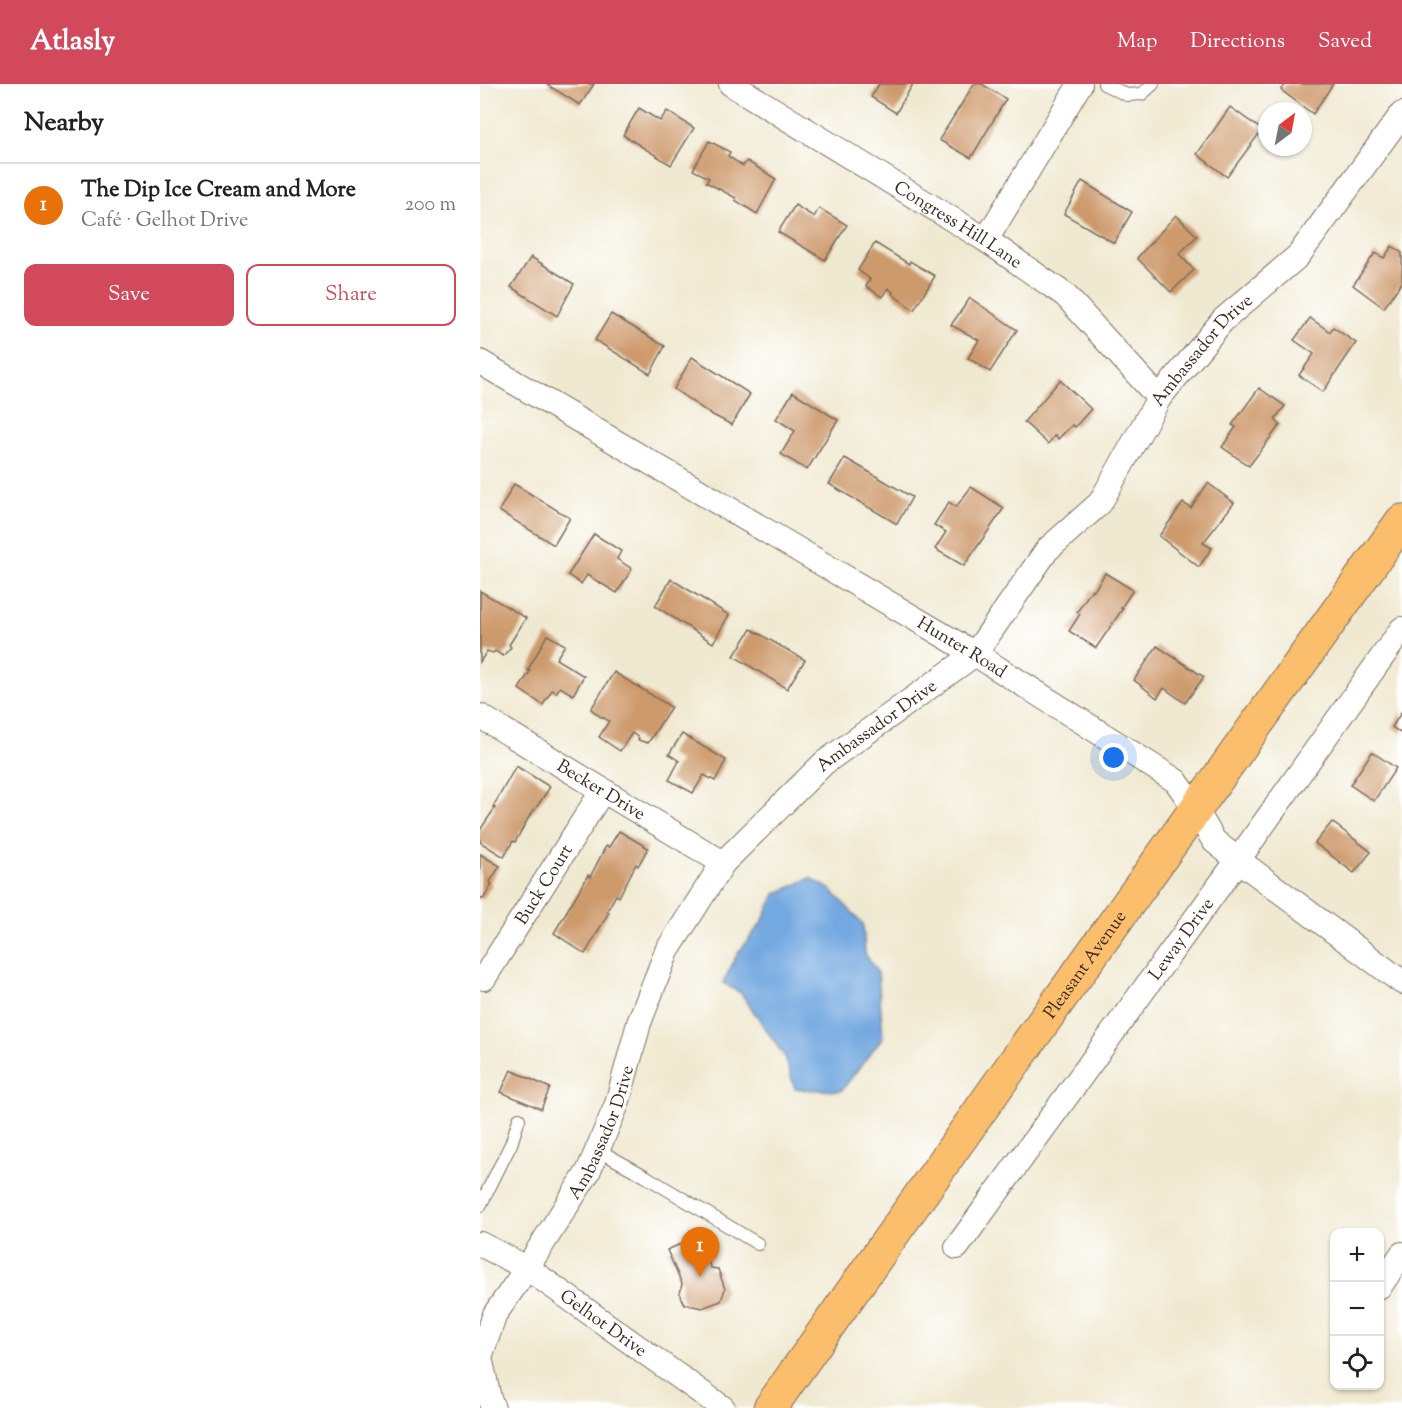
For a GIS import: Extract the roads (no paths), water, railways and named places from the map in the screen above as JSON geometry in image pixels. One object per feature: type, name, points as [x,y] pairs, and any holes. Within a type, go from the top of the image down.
[{"type":"main road","name":"Pleasant Avenue","points":[[770,1408],[1402,521]]},
{"type":"street","name":"Congress Hill Lane","points":[[731,84],[986,240],[1065,295],[1159,398]]},
{"type":"street","points":[[986,240],[1080,84]]},
{"type":"street","name":"Ambassador Drive","points":[[493,1408],[480,1357],[495,1314],[588,1172],[617,1104],[639,1023],[667,951],[723,863],[824,763],[975,654],[1047,550],[1100,503],[1159,398],[1223,320],[1298,256],[1402,114]]},
{"type":"street","name":"Hunter Road","points":[[480,362],[975,654],[1176,781],[1214,841],[1402,982]]},
{"type":"street","name":"Leway Drive","points":[[957,1247],[1238,861],[1402,629]]},
{"type":"street","name":"Becker Drive","points":[[480,716],[723,863]]},
{"type":"street","name":"Buck Court","points":[[484,978],[603,790]]},
{"type":"street","name":"Gelhot Drive","points":[[480,1244],[527,1268],[723,1408]]},
{"type":"street","points":[[1383,1282],[1402,1254]]},
{"type":"lane","points":[[1104,84],[1127,95],[1142,94],[1153,84]]},
{"type":"lane","points":[[480,1206],[511,1143],[519,1119]]},
{"type":"lane","points":[[598,1150],[758,1244]]},
{"type":"water","points":[[810,878],[830,889],[863,924],[865,954],[878,973],[883,1037],[841,1091],[795,1089],[785,1057],[741,993],[723,983],[738,953],[762,922],[775,894]]},
{"type":"place","name":"The Dip Ice Cream and More","points":[[700,1277]]}]
